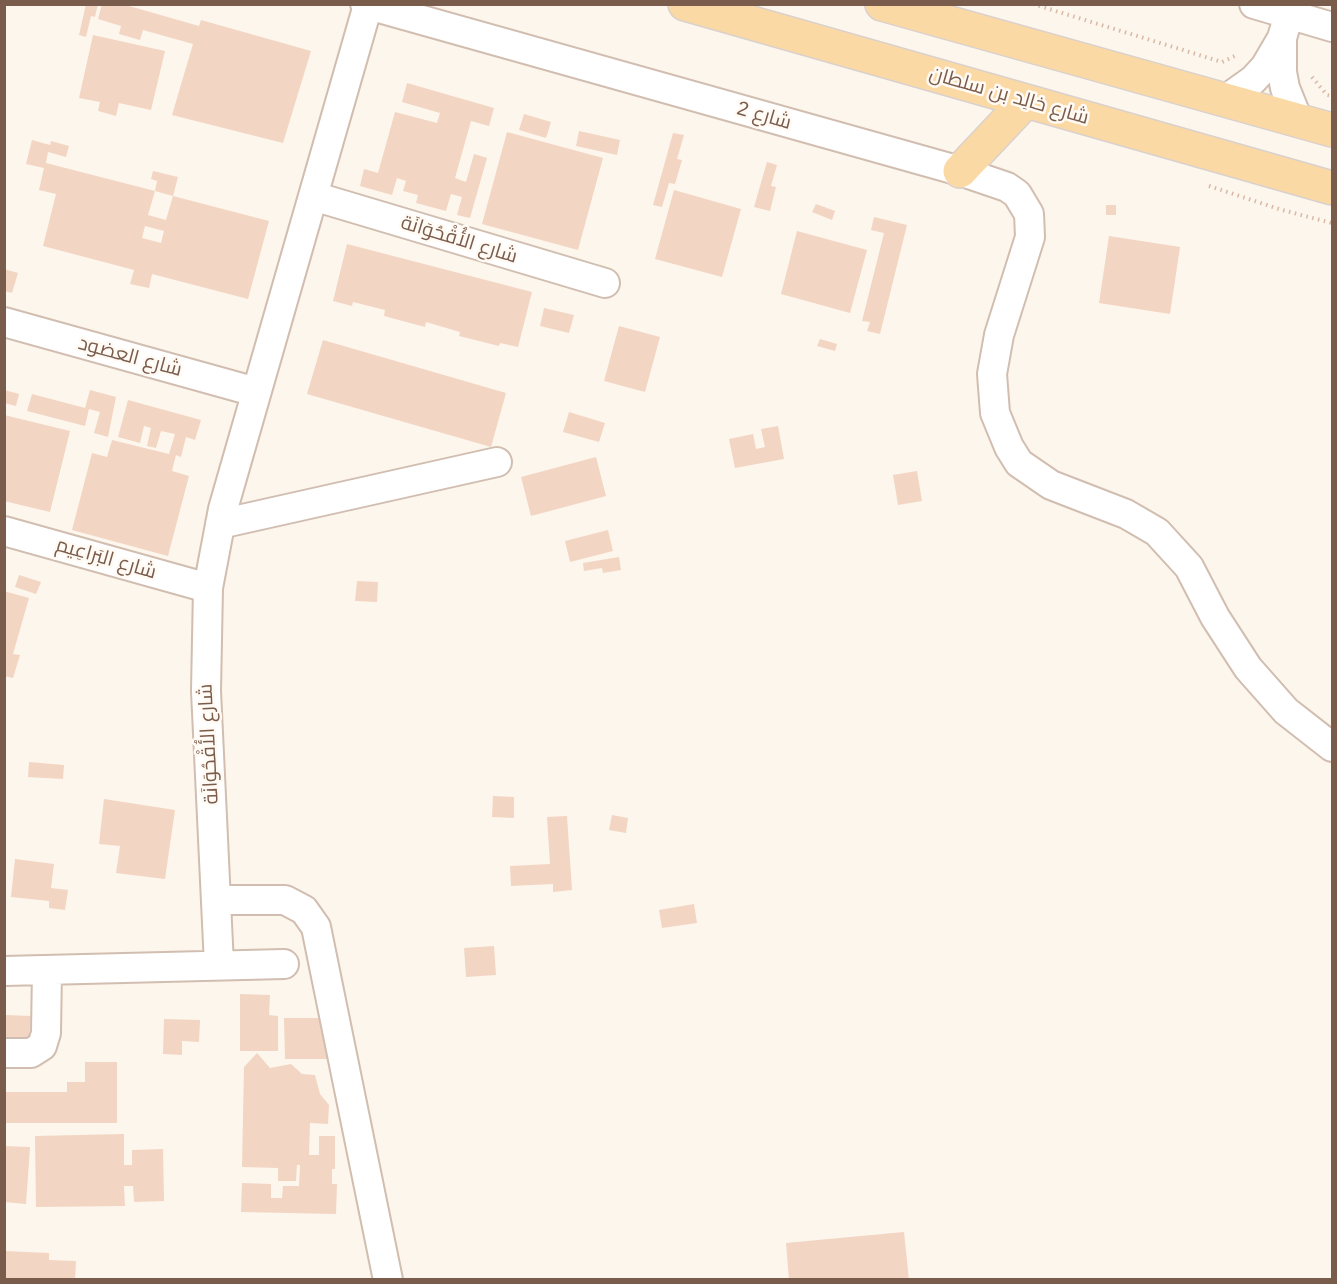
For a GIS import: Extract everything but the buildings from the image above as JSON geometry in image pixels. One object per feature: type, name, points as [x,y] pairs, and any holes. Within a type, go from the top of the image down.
[{"type":"main road","name":"شارع خالِد بن سلطان","points":[[685,4],[1332,188]]},
{"type":"main road","points":[[882,4],[1332,130]]},
{"type":"main road","points":[[960,171],[1026,101]]},
{"type":"street","points":[[1254,4],[1285,26],[1332,27]]},
{"type":"street","name":"شارع 2","points":[[366,5],[960,171],[1007,188],[1024,203],[1029,214],[1030,237],[999,335],[993,364],[992,394],[1001,430],[1019,463],[1051,485],[1126,514],[1157,532],[1189,567],[1215,617],[1248,668],[1286,711],[1332,747]]},
{"type":"street","name":"شارع الأُقْحُوَانَة","points":[[219,965],[206,691],[208,588],[220,524],[366,5]]},
{"type":"street","points":[[1225,100],[1253,80],[1265,67],[1285,26]]},
{"type":"street","points":[[1285,26],[1282,72],[1285,88],[1298,120]]},
{"type":"street","name":"شارع الأُقْحُوَانَة","points":[[313,196],[605,283]]},
{"type":"street","name":"شارع العضود","points":[[4,322],[256,392]]},
{"type":"street","points":[[220,524],[496,462]]},
{"type":"street","name":"شارع البَراعِيم","points":[[4,531],[208,588]]},
{"type":"street","points":[[217,900],[285,900],[304,910],[316,927],[388,1280]]},
{"type":"street","points":[[4,971],[284,964]]},
{"type":"street","points":[[4,1053],[31,1053],[42,1046],[46,1034],[47,970]]},
{"type":"path","points":[[1033,4],[1222,62],[1237,55]]},
{"type":"path","points":[[1310,76],[1327,95],[1332,96]]}]
